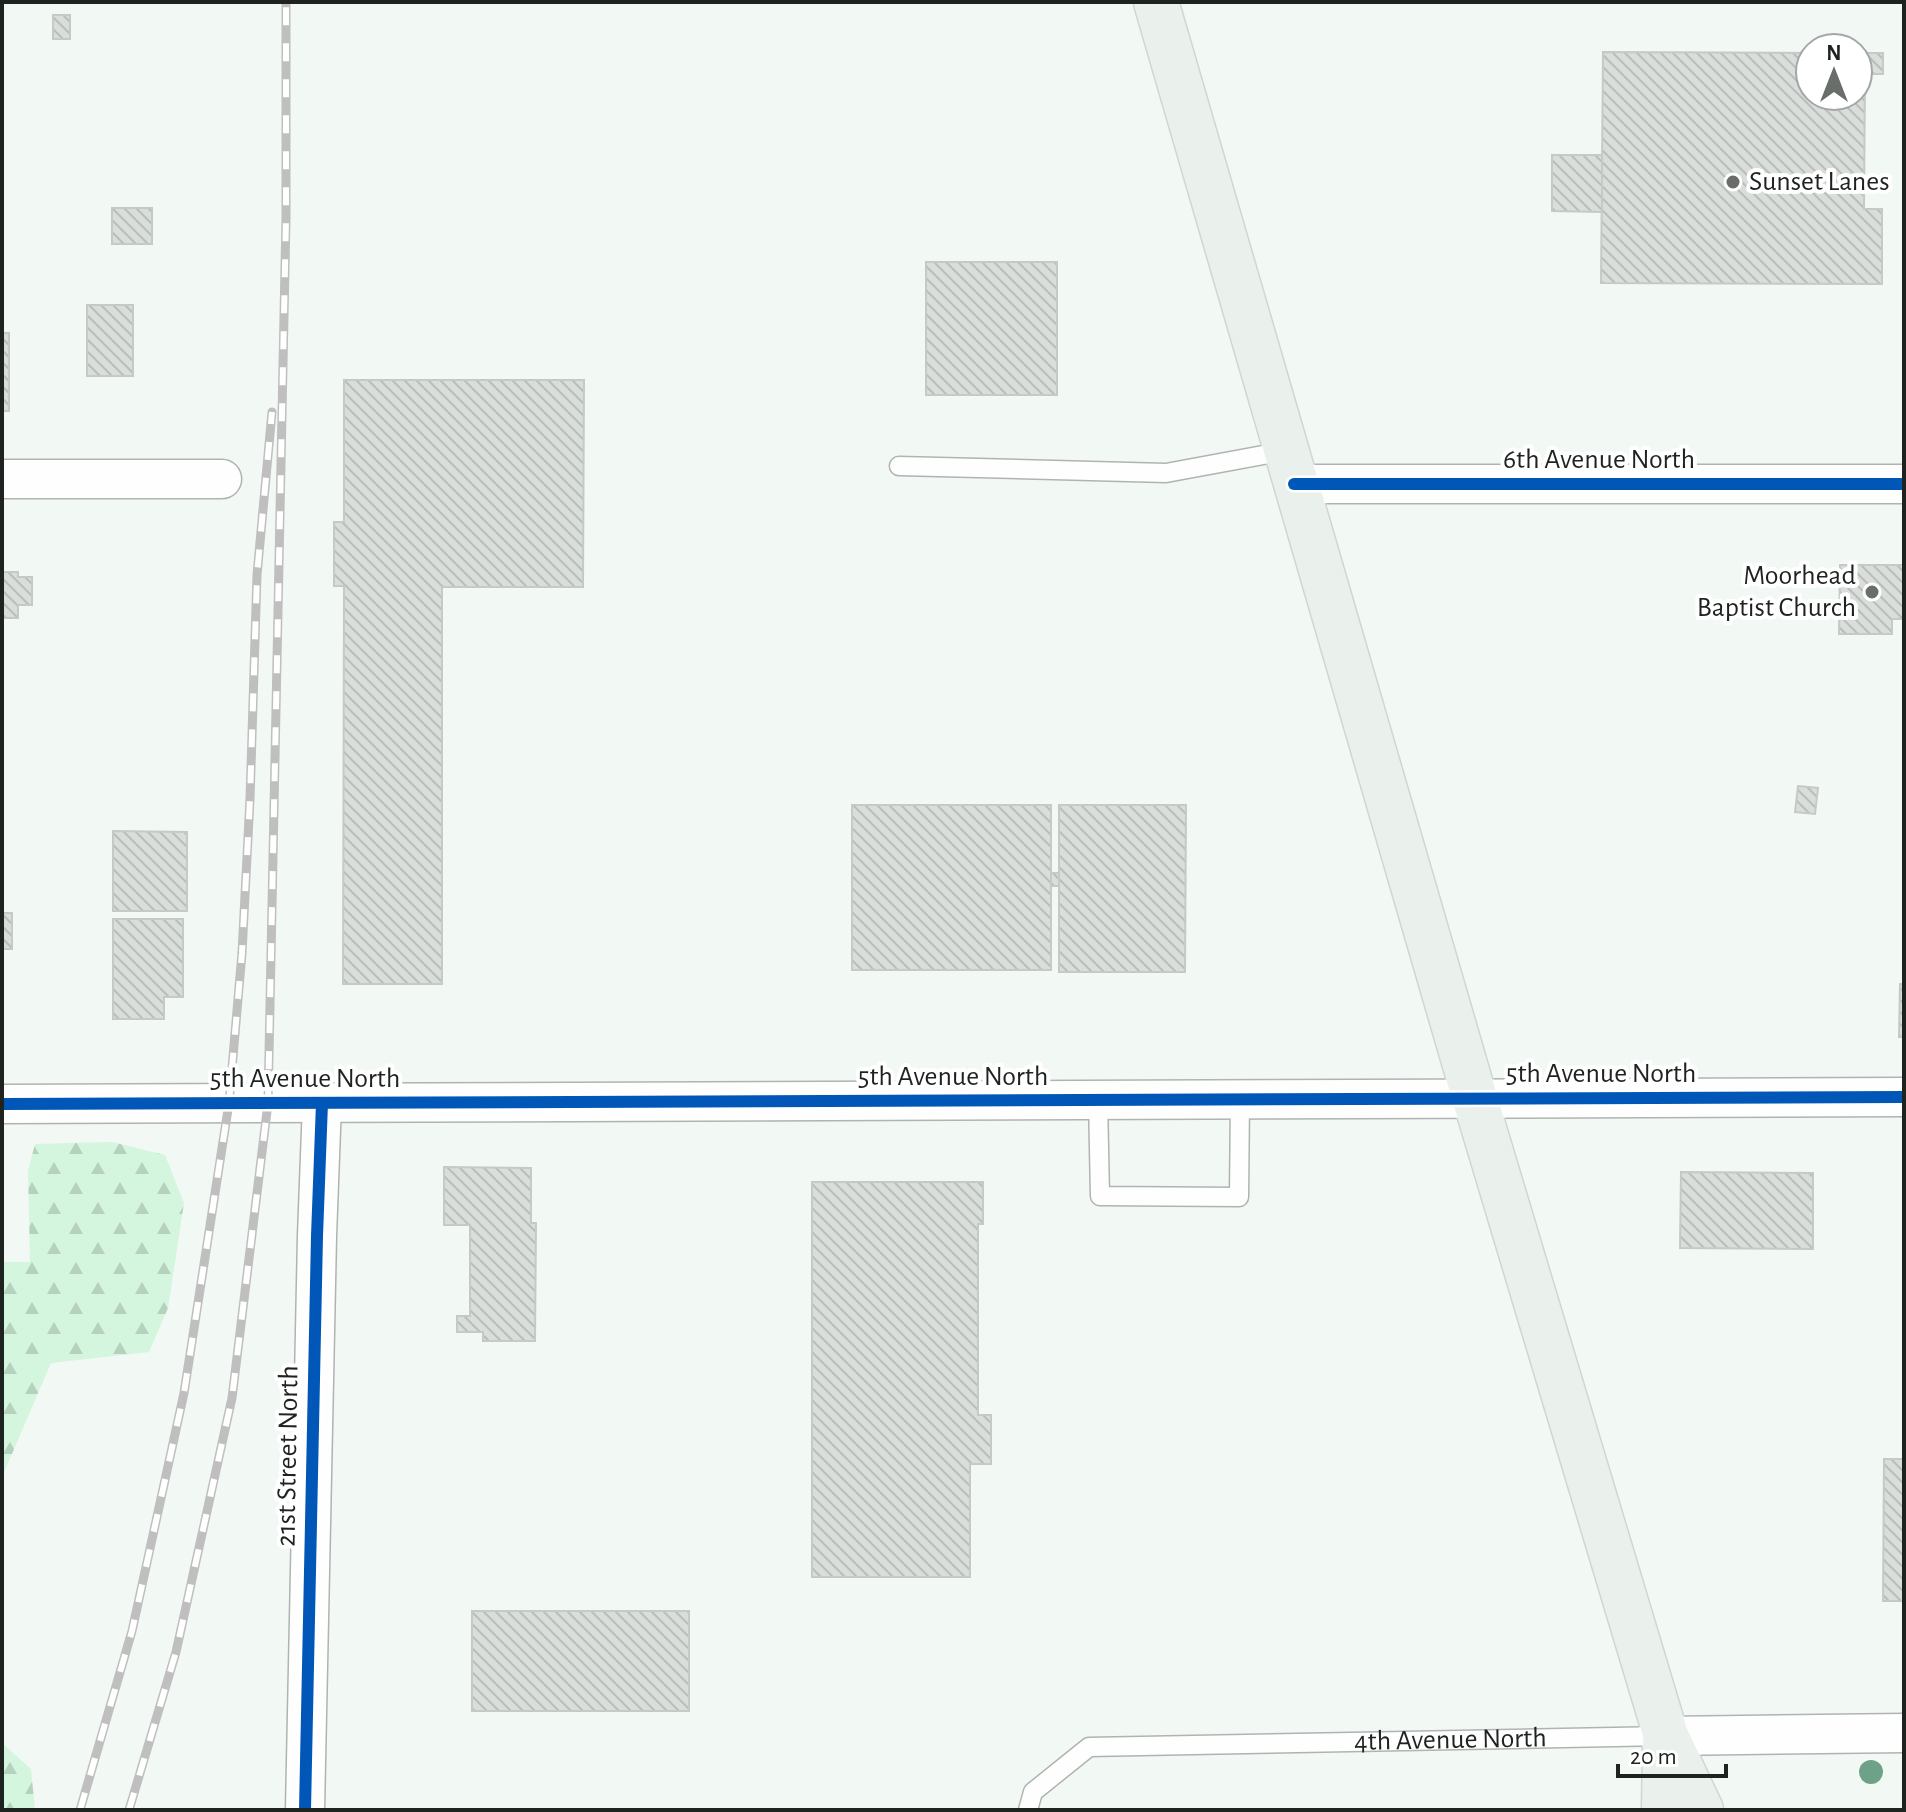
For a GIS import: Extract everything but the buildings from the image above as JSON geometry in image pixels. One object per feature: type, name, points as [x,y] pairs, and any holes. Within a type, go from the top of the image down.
[{"type":"main road","points":[[1156,2],[1475,1099],[1666,1736],[1701,1810]]},
{"type":"main road","points":[[1664,1810],[1666,1736]]},
{"type":"street","name":"6th Avenue North","points":[[1290,467],[1904,484]]},
{"type":"street","points":[[2,479],[222,479]]},
{"type":"street","name":"5th Avenue North","points":[[2,1104],[1904,1097]]},
{"type":"street","name":"21st Street North","points":[[305,1810],[322,1103]]},
{"type":"street","name":"4th Avenue North","points":[[1666,1736],[1904,1733]]},
{"type":"lane","points":[[899,466],[1166,473],[1290,467]]},
{"type":"lane","points":[[1098,1100],[1100,1196],[1239,1197],[1240,1099]]},
{"type":"lane","name":"4th Avenue North","points":[[1028,1810],[1033,1792],[1089,1747],[1666,1736]]},
{"type":"green space","points":[[112,1142],[165,1155],[184,1203],[168,1308],[149,1352],[51,1363],[2,1477],[2,1262],[30,1262],[28,1171],[35,1144]]},
{"type":"green space","points":[[2,1743],[31,1769],[35,1810],[2,1810]]},
{"type":"railway","points":[[129,1810],[176,1652],[232,1398],[268,1103],[286,218],[286,2]]},
{"type":"railway","points":[[80,1810],[132,1631],[184,1393],[229,1103],[242,953],[257,575],[272,412]]},
{"type":"cycle path","points":[[1294,484],[1904,484]]},
{"type":"cycle path","points":[[2,1104],[1904,1097]]},
{"type":"cycle path","points":[[305,1810],[322,1103]]},
{"type":"place","name":"Sunset Lanes","points":[[1733,182]]},
{"type":"place","name":"Moorhead Baptist Church","points":[[1872,592]]}]
